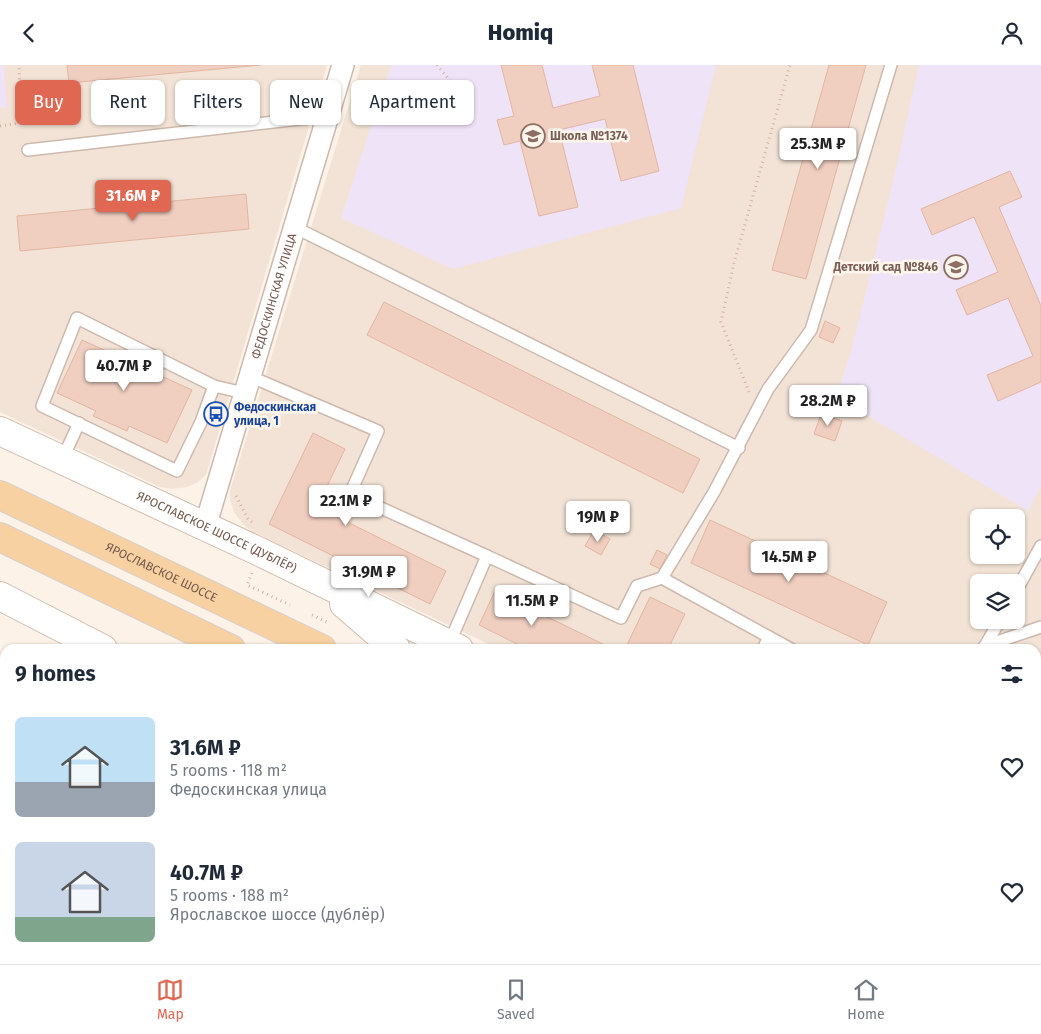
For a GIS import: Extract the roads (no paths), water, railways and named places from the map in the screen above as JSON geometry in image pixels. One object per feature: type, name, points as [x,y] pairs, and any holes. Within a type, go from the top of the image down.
[{"type":"main road","name":"ЯРОСЛАВСКОЕ ШОССЕ","points":[[0,495],[312,644]]},
{"type":"main road","points":[[0,537],[221,644]]},
{"type":"street","name":"ФЕДОСКИНСКАЯ УЛИЦА","points":[[338,80],[343,65]]},
{"type":"street","name":"ФЕДОСКИНСКАЯ УЛИЦА","points":[[205,527],[324,125]]},
{"type":"street","name":"ЯРОСЛАВСКОЕ ШОССЕ (ДУБЛЁР)","points":[[0,431],[450,644]]},
{"type":"street","points":[[315,580],[390,644]]},
{"type":"street","points":[[0,595],[93,644]]},
{"type":"lane","points":[[214,386],[201,422],[177,471],[42,406],[77,319],[214,386],[247,384],[378,431],[350,494],[621,618],[637,586],[662,578],[714,492],[768,389],[811,330],[891,65]]},
{"type":"lane","points":[[28,150],[270,122]]},
{"type":"lane","points":[[294,227],[738,448]]},
{"type":"lane","points":[[62,461],[79,423]]},
{"type":"lane","points":[[1025,575],[1041,546]]},
{"type":"lane","points":[[455,644],[487,556]]},
{"type":"lane","points":[[662,578],[782,644]]},
{"type":"lane","points":[[992,644],[1041,627]]},
{"type":"lane","points":[[985,644],[994,629]]},
{"type":"lane","points":[[766,644],[769,637]]},
{"type":"place","name":"Школа №1374","points":[[533,136]]},
{"type":"place","name":"Детский сад №846","points":[[956,267]]},
{"type":"place","name":"Федоскинская улица, 1","points":[[216,414]]}]
